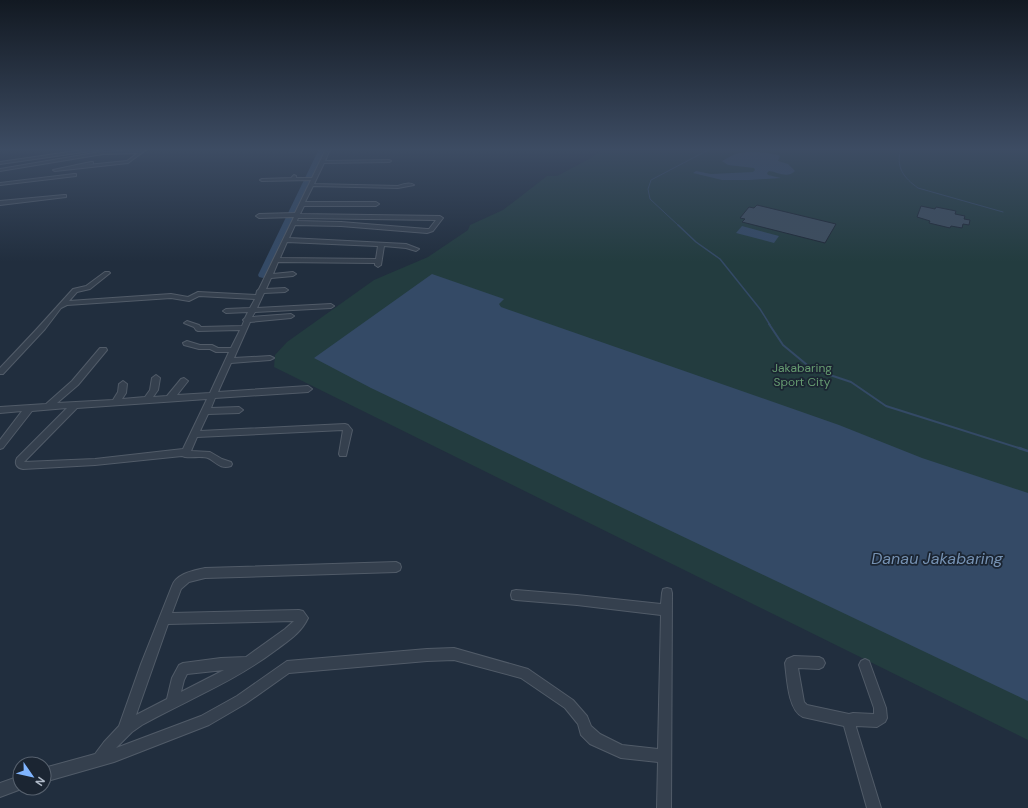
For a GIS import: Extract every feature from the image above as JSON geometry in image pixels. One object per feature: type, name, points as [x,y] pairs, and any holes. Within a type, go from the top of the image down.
[{"type":"street","points":[[75,405],[20,460],[20,464],[23,466],[95,462],[186,452],[200,434],[211,411],[213,395],[246,320],[298,215],[308,187]]},
{"type":"street","points":[[387,187],[399,187]]},
{"type":"street","points":[[0,203],[64,196]]},
{"type":"street","points":[[302,204],[376,204]]},
{"type":"street","points":[[259,216],[310,215],[440,218],[431,230],[427,231],[354,225],[293,223]]},
{"type":"street","points":[[286,240],[381,244],[406,246],[416,249]]},
{"type":"street","points":[[275,260],[378,263],[381,244]]},
{"type":"street","points":[[1,369],[43,328],[75,290],[88,288],[107,272]]},
{"type":"street","points":[[268,276],[294,274]]},
{"type":"street","points":[[64,303],[171,296],[189,299],[198,294],[259,294],[285,290]]},
{"type":"street","points":[[226,311],[331,306]]},
{"type":"street","points":[[246,320],[260,320],[291,316]]},
{"type":"street","points":[[187,323],[197,326],[198,329],[201,330],[243,328]]},
{"type":"street","points":[[187,342],[199,347],[212,347],[216,350],[234,350]]},
{"type":"street","points":[[48,407],[75,383],[103,350]]},
{"type":"street","points":[[229,361],[270,358]]},
{"type":"street","points":[[147,400],[154,390],[156,378]]},
{"type":"street","points":[[170,398],[184,381]]},
{"type":"street","points":[[115,402],[122,393],[124,384]]},
{"type":"street","points":[[0,410],[308,389]]},
{"type":"street","points":[[0,446],[30,407]]},
{"type":"street","points":[[211,411],[240,410]]},
{"type":"street","points":[[200,434],[345,427],[348,430],[343,454]]},
{"type":"street","points":[[185,454],[210,455],[219,462],[228,464]]},
{"type":"street","points":[[125,729],[147,664],[178,586],[186,578],[205,573],[396,567]]},
{"type":"street","points":[[664,808],[667,593]]},
{"type":"street","points":[[516,594],[666,610]]},
{"type":"street","points":[[99,759],[110,743],[140,718],[248,663],[284,637],[300,623],[302,618],[301,616],[165,619]]},
{"type":"street","points":[[52,773],[114,755],[205,722],[241,700],[287,667],[454,654],[524,673],[569,704],[583,720],[586,730],[595,739],[620,751],[665,756]]},
{"type":"street","points":[[172,703],[178,678],[183,669],[221,664],[248,663]]},
{"type":"street","points":[[819,663],[791,663],[800,707],[806,712],[850,721],[853,719],[877,721],[881,718],[880,708],[865,665]]},
{"type":"street","points":[[850,721],[851,732],[874,808]]},
{"type":"street","points":[[0,790],[12,786]]},
{"type":"green space","name":"Jakabaring Sport City","points":[[533,187],[1028,187],[1028,740],[274,367],[275,355],[287,342],[374,280],[428,257],[468,230],[470,225],[503,210]]},
{"type":"water","points":[[742,226],[779,236],[774,243],[736,233]]},
{"type":"water","name":"Danau Jakabaring","points":[[432,274],[504,299],[499,304],[501,307],[839,425],[922,458],[1028,493],[1028,701],[371,388],[314,358]]},
{"type":"building","points":[[757,205],[836,224],[825,243],[742,222],[745,219],[740,218],[749,207],[754,208]]},
{"type":"building","points":[[921,206],[956,211],[955,214],[965,216],[964,219],[970,220],[969,225],[963,224],[962,228],[951,226],[950,228],[929,223],[930,221],[917,217]]},
{"type":"waterway","points":[[263,275],[304,187]]},
{"type":"waterway","points":[[649,187],[650,199],[679,226]]},
{"type":"waterway","points":[[917,187],[1003,212]]},
{"type":"waterway","points":[[678,225],[696,242],[720,259],[760,309],[770,325]]},
{"type":"waterway","points":[[769,324],[783,345],[812,369],[851,382],[886,406],[1022,449]]},
{"type":"waterway","points":[[1022,449],[1028,451]]}]
